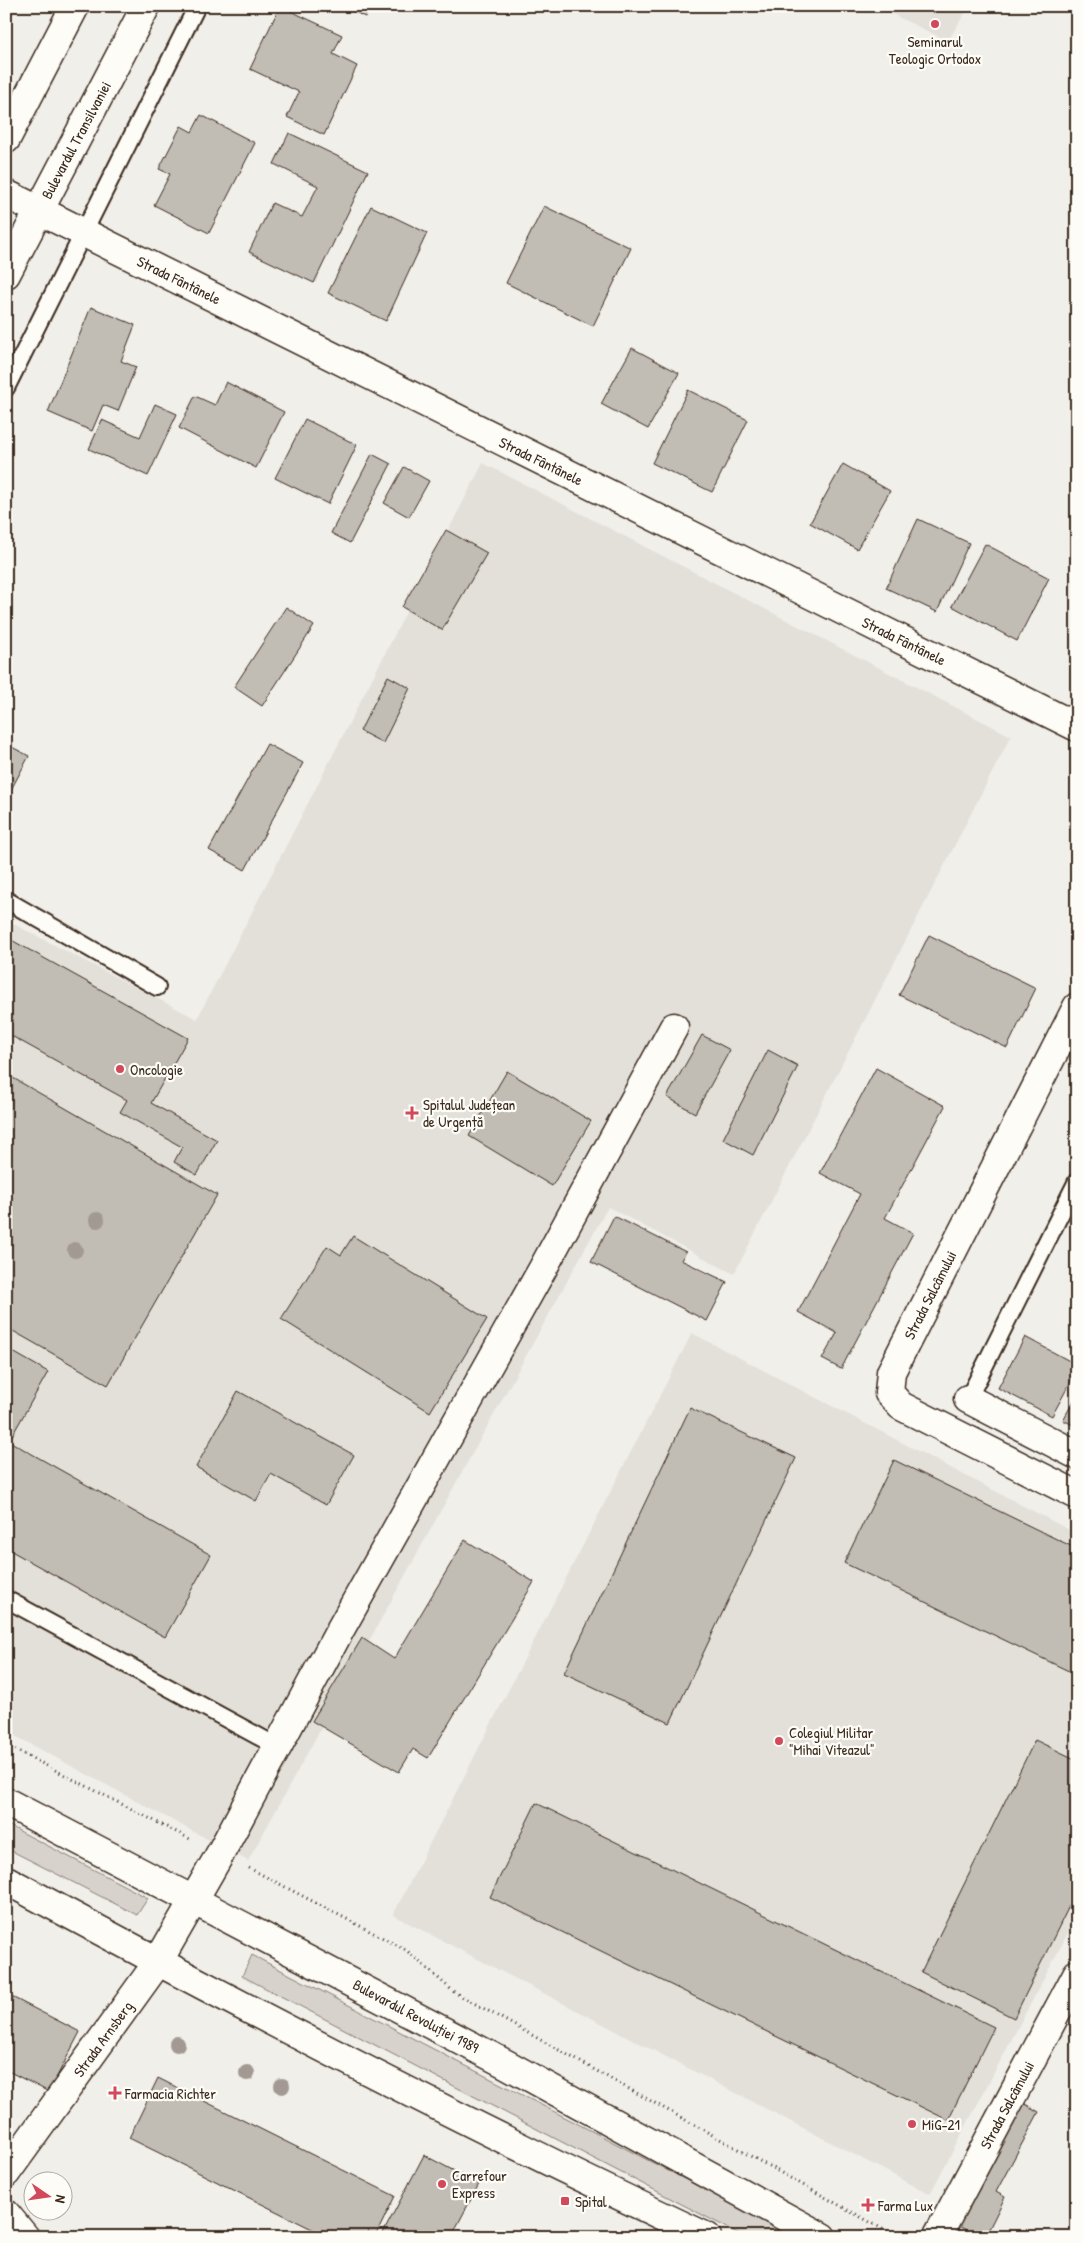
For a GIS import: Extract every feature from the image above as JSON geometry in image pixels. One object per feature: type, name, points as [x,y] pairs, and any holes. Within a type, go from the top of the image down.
[{"type":"street","points":[[6,139],[75,6]]},
{"type":"street","name":"Bulevardul Transilvaniei","points":[[6,274],[146,6]]},
{"type":"street","name":"Strada Fântânele","points":[[6,194],[1077,728]]},
{"type":"street","name":"Strada Salcâmului","points":[[1077,1007],[891,1372],[889,1393],[901,1406],[1077,1496]]},
{"type":"street","name":"Strada Arnsberg","points":[[6,2173],[158,1962],[220,1854],[340,1630],[547,1262],[674,1027]]},
{"type":"street","points":[[968,1399],[1077,1455]]},
{"type":"street","name":"Bulevardul Revoluției 1989","points":[[6,1802],[506,2064],[822,2237]]},
{"type":"street","points":[[6,1880],[158,1962],[474,2126],[707,2237]]},
{"type":"street","name":"Strada Salcâmului","points":[[937,2237],[1077,1974]]},
{"type":"street","points":[[6,2214],[26,2237]]},
{"type":"lane","points":[[6,388],[197,6]]},
{"type":"lane","points":[[6,900],[157,987]]},
{"type":"lane","points":[[968,1399],[1077,1180]]},
{"type":"lane","points":[[6,1600],[278,1747]]},
{"type":"path","points":[[6,1745],[406,1950],[454,1992],[897,2237]]},
{"type":"shaded area","name":"Seminarul Teologic Ortodox","points":[[875,6],[969,6],[948,41]]},
{"type":"shaded area","name":"Spitalul Județean de Urgență","points":[[483,463],[1011,736],[734,1274],[608,1207],[248,1861],[6,1731],[6,920],[197,1019]]},
{"type":"shaded area","name":"Colegiul Militar \"Mihai Viteazul\"","points":[[692,1333],[1077,1534],[1077,1916],[930,2194],[393,1915]]},
{"type":"shaded area","points":[[6,1824],[148,1898],[137,1915],[6,1848]]},
{"type":"shaded area","points":[[252,1955],[796,2237],[745,2237],[242,1976]]},
{"type":"building","points":[[280,6],[342,35],[333,54],[357,66],[324,135],[287,117],[299,92],[250,69]]},
{"type":"building","points":[[343,6],[370,6],[365,17]]},
{"type":"building","points":[[201,115],[255,143],[209,233],[154,205],[170,174],[159,169],[181,126],[192,132]]},
{"type":"building","points":[[289,133],[368,171],[314,283],[249,252],[272,203],[302,217],[318,186],[274,164]]},
{"type":"building","points":[[371,206],[427,233],[386,321],[328,293]]},
{"type":"building","points":[[544,206],[631,248],[593,326],[506,283]]},
{"type":"building","points":[[91,307],[135,325],[121,361],[136,367],[118,411],[103,405],[92,431],[48,412]]},
{"type":"building","points":[[632,348],[679,373],[648,429],[601,404]]},
{"type":"building","points":[[226,382],[284,412],[256,468],[179,428],[195,396],[215,405]]},
{"type":"building","points":[[688,390],[748,420],[712,492],[652,463]]},
{"type":"building","points":[[155,404],[177,414],[148,476],[89,449],[102,420],[140,437]]},
{"type":"building","points":[[305,419],[357,445],[328,504],[275,478]]},
{"type":"building","points":[[372,454],[391,464],[350,543],[331,533]]},
{"type":"building","points":[[843,464],[890,491],[857,549],[810,523]]},
{"type":"building","points":[[404,467],[429,481],[409,517],[384,503]]},
{"type":"building","points":[[918,519],[969,543],[937,612],[886,588]]},
{"type":"building","points":[[446,530],[487,553],[442,630],[402,607]]},
{"type":"building","points":[[985,544],[1049,578],[1017,641],[952,606]]},
{"type":"building","points":[[286,607],[314,626],[262,706],[234,687]]},
{"type":"building","points":[[388,676],[410,688],[383,743],[360,731]]},
{"type":"building","points":[[267,744],[303,763],[245,870],[209,850]]},
{"type":"building","points":[[10,746],[29,756],[6,799],[6,752]]},
{"type":"building","points":[[929,935],[1036,988],[1007,1048],[899,995]]},
{"type":"building","name":"Oncologie","points":[[6,937],[188,1038],[151,1103],[217,1140],[197,1175],[174,1162],[182,1147],[120,1112],[127,1100],[6,1033]]},
{"type":"building","points":[[702,1035],[730,1050],[695,1113],[667,1097]]},
{"type":"building","points":[[768,1050],[798,1066],[753,1155],[723,1139]]},
{"type":"building","points":[[876,1068],[945,1106],[885,1218],[913,1233],[841,1369],[822,1359],[837,1333],[798,1312],[860,1194],[820,1173]]},
{"type":"building","points":[[507,1071],[591,1121],[552,1186],[469,1136]]},
{"type":"building","points":[[6,1074],[217,1195],[108,1385],[6,1327]]},
{"type":"building","points":[[614,1216],[686,1252],[681,1260],[727,1282],[707,1321],[591,1262]]},
{"type":"building","points":[[353,1236],[487,1319],[430,1412],[281,1319],[327,1246],[341,1255]]},
{"type":"building","points":[[1025,1337],[1077,1365],[1077,1370],[1052,1416],[998,1388]]},
{"type":"building","points":[[6,1348],[48,1372],[9,1441],[211,1555],[165,1637],[6,1548]]},
{"type":"building","points":[[238,1391],[354,1455],[326,1505],[271,1474],[256,1501],[196,1467]]},
{"type":"building","points":[[1077,1395],[1077,1427],[1063,1420]]},
{"type":"building","points":[[690,1408],[796,1458],[670,1723],[564,1673]]},
{"type":"building","points":[[894,1460],[1077,1549],[1077,1675],[844,1563]]},
{"type":"building","points":[[465,1540],[534,1582],[428,1758],[413,1749],[399,1772],[312,1721],[362,1638],[394,1659]]},
{"type":"building","points":[[1035,1740],[1077,1760],[1077,1890],[1014,2018],[921,1972]]},
{"type":"building","points":[[536,1803],[994,2027],[948,2120],[490,1897]]},
{"type":"building","points":[[6,1994],[80,2032],[49,2092],[6,2070]]},
{"type":"building","points":[[158,2078],[395,2196],[375,2237],[328,2237],[129,2138]]},
{"type":"building","points":[[1018,2100],[1039,2112],[996,2192],[1005,2197],[985,2237],[979,2237],[953,2223]]},
{"type":"building","points":[[424,2155],[479,2184],[451,2237],[381,2237]]},
{"type":"place","name":"Seminarul Teologic Ortodox","points":[[935,24]]},
{"type":"place","name":"Oncologie","points":[[120,1069]]},
{"type":"place","name":"Spitalul Județean de Urgență","points":[[412,1113]]},
{"type":"place","name":"Colegiul Militar \"Mihai Viteazul\"","points":[[779,1741]]},
{"type":"place","name":"Farmacia Richter","points":[[115,2093]]},
{"type":"place","name":"MiG-21","points":[[912,2124]]},
{"type":"place","name":"Carrefour Express","points":[[442,2184]]},
{"type":"place","name":"Spital","points":[[565,2201]]},
{"type":"place","name":"Farma Lux","points":[[868,2205]]}]
